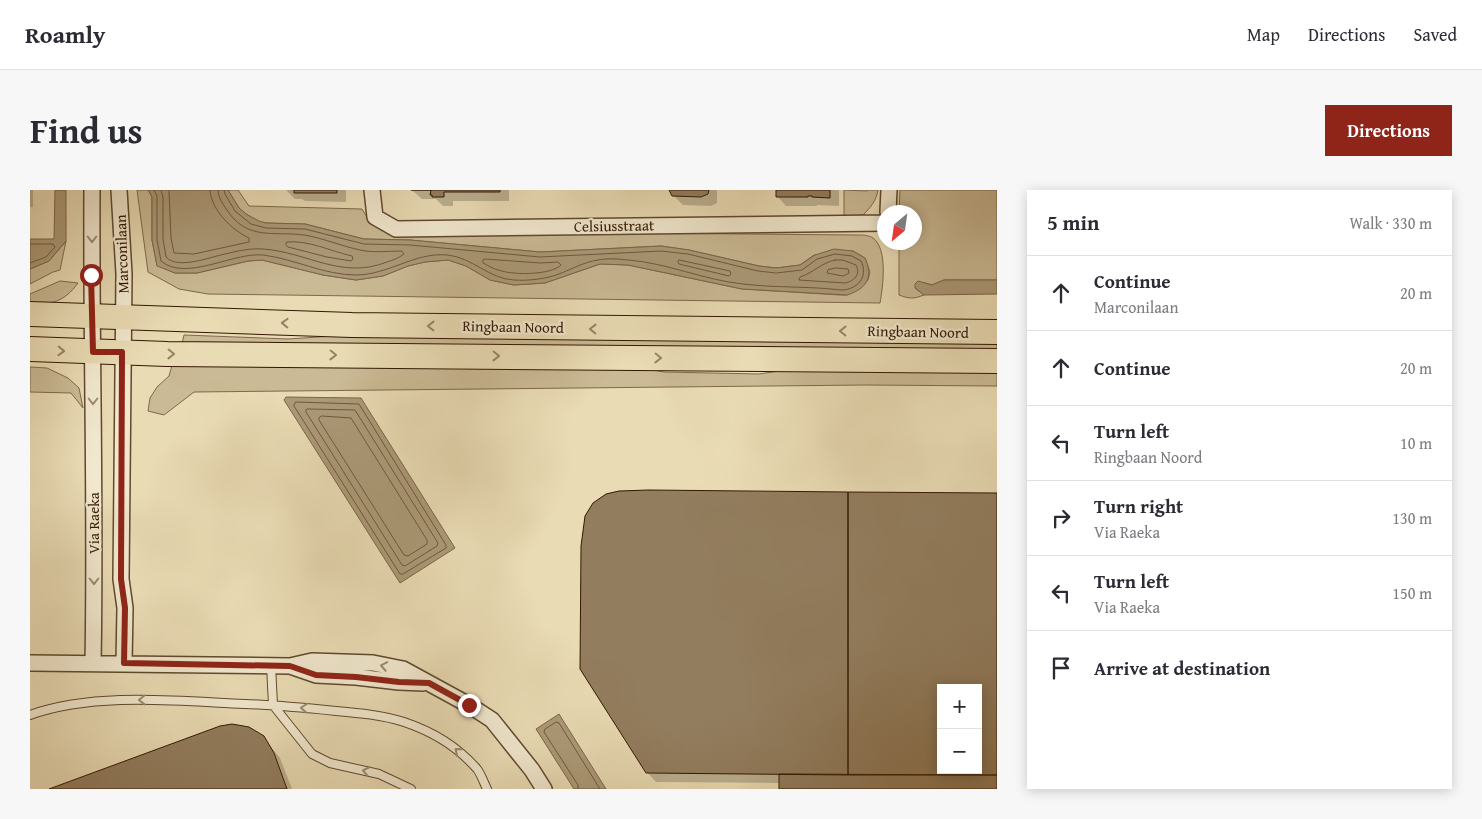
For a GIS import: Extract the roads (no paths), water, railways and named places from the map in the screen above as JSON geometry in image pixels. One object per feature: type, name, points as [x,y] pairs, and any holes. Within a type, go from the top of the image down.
[{"type":"main road","name":"Ringbaan Noord","points":[[30,314],[352,325],[997,332]]},
{"type":"main road","name":"Ringbaan Noord","points":[[30,350],[997,361]]},
{"type":"street","name":"Marconilaan","points":[[92,190],[93,352]]},
{"type":"street","name":"Marconilaan","points":[[119,190],[124,274],[122,352]]},
{"type":"street","name":"Celsiusstraat","points":[[372,190],[375,217],[396,229],[877,223]]},
{"type":"street","points":[[888,205],[889,190]]},
{"type":"street","name":"Via Raeka","points":[[92,663],[94,532],[93,352]]},
{"type":"street","name":"Via Raeka","points":[[122,352],[121,579],[125,608],[124,663]]},
{"type":"street","points":[[30,663],[271,665],[290,666],[316,675],[429,683],[492,720],[532,770],[544,789]]},
{"type":"lane","points":[[271,665],[273,705],[312,754],[330,763],[379,774],[411,789]]},
{"type":"lane","points":[[30,715],[48,709],[78,704],[144,700],[273,705],[371,714],[404,722],[430,733],[456,749],[478,770],[487,789]]},
{"type":"water","points":[[55,190],[66,190],[66,241],[49,261],[30,269],[30,239],[54,239]]},
{"type":"water","points":[[148,190],[228,190],[239,208],[259,221],[266,223],[305,224],[364,239],[410,240],[540,252],[661,246],[776,268],[800,265],[815,255],[834,249],[853,251],[865,258],[869,271],[863,286],[854,293],[847,295],[742,289],[628,265],[600,264],[545,283],[514,285],[490,280],[466,266],[448,260],[425,262],[408,266],[383,276],[356,280],[323,275],[262,260],[248,261],[197,273],[175,273],[157,266],[152,240],[152,197]]},
{"type":"water","points":[[944,280],[997,280],[997,294],[924,295],[915,288],[915,284],[918,281],[932,285]]},
{"type":"water","points":[[286,397],[361,398],[455,548],[400,583],[284,400]]},
{"type":"water","points":[[559,714],[606,789],[574,789],[536,729]]}]
